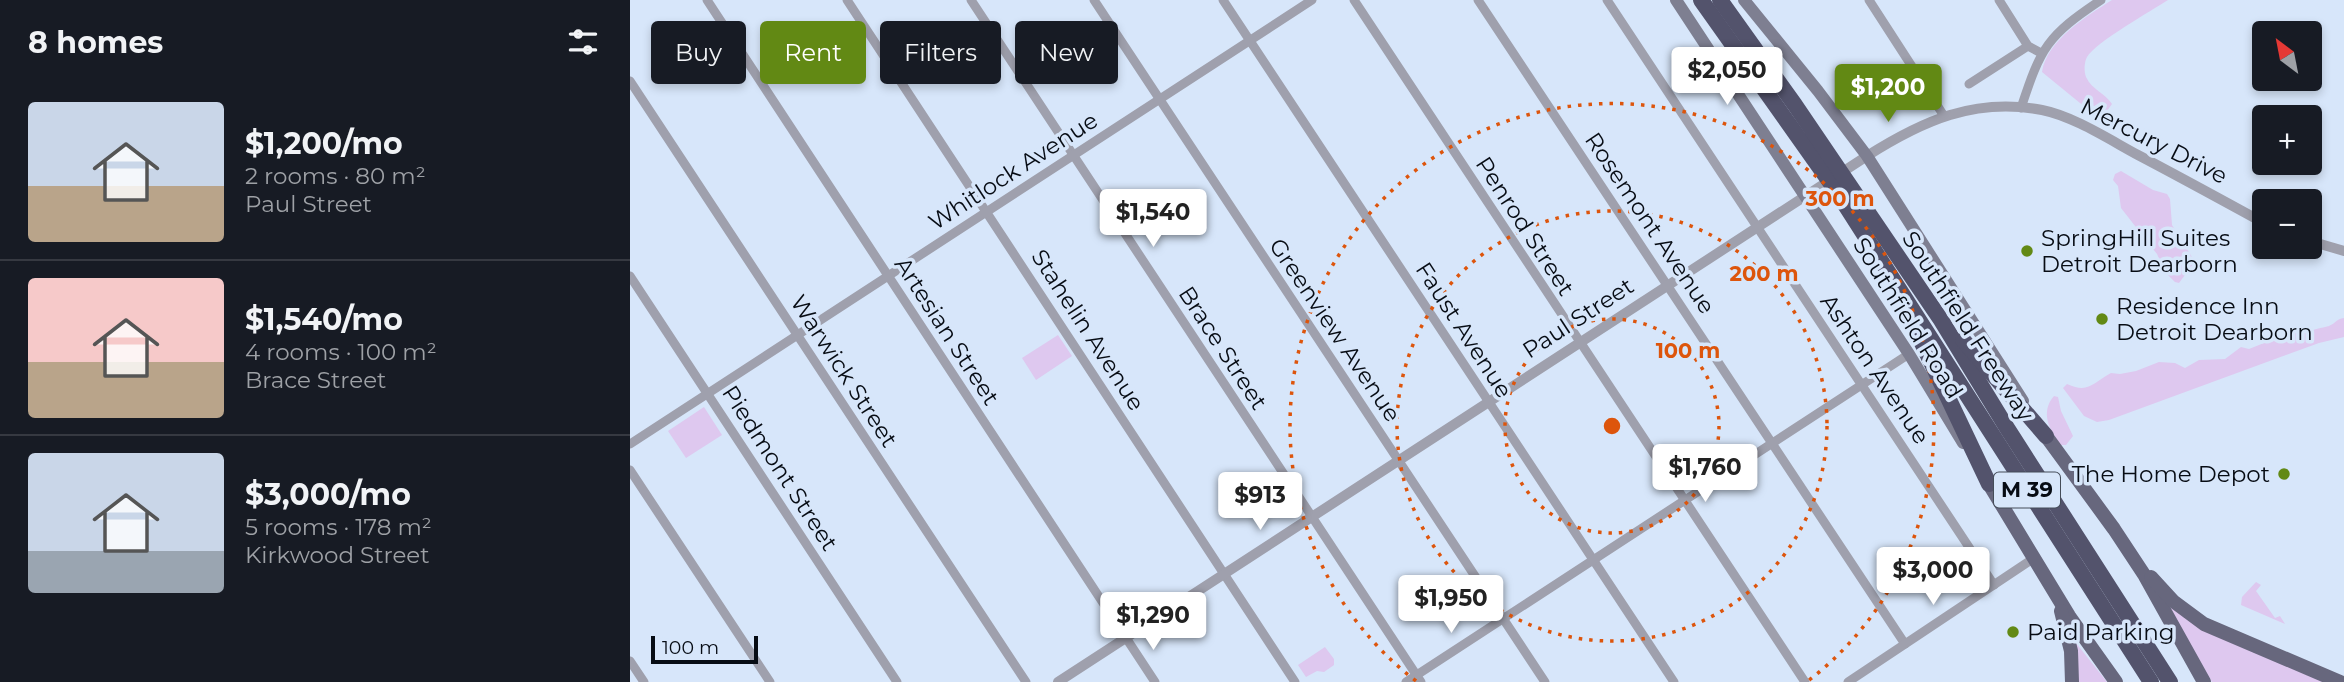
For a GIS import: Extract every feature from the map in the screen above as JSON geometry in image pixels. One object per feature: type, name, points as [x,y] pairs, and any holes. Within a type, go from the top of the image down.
[{"type":"highway","name":"Southfield Freeway","points":[[1701,0],[1835,189],[2151,682]]},
{"type":"highway","name":"Southfield Freeway","points":[[1720,0],[1941,320],[2028,462],[2170,682]]},
{"type":"highway","points":[[1904,298],[1916,333],[1989,484]]},
{"type":"highway","points":[[1941,320],[1963,340],[2046,436]]},
{"type":"main road","name":"Southfield Road","points":[[1676,0],[1809,193],[1989,484]]},
{"type":"main road","points":[[1744,0],[1818,91],[2046,436],[2147,572],[2173,601],[2193,617],[2340,682]]},
{"type":"main road","points":[[1989,484],[2069,616],[2116,682]]},
{"type":"main road","points":[[2114,528],[2145,576],[2204,682]]},
{"type":"main road","points":[[2053,590],[2071,651],[2072,682]]},
{"type":"street","name":"Artesian Street","points":[[708,0],[1155,682]]},
{"type":"street","name":"Stahelin Avenue","points":[[847,0],[1295,682]]},
{"type":"street","name":"Brace Street","points":[[971,0],[1418,679]]},
{"type":"street","name":"Greenview Avenue","points":[[1094,0],[1545,682]]},
{"type":"street","name":"Faust Avenue","points":[[1223,0],[1674,682]]},
{"type":"street","name":"Whitlock Avenue","points":[[630,443],[1312,0]]},
{"type":"street","name":"Penrod Street","points":[[1354,0],[1805,682]]},
{"type":"street","name":"Rosemont Avenue","points":[[1478,0],[1905,644]]},
{"type":"street","name":"Ashton Avenue","points":[[1607,0],[1994,584]]},
{"type":"street","points":[[1869,0],[1944,116]]},
{"type":"street","points":[[1998,0],[2028,46],[2041,53]]},
{"type":"street","points":[[2021,108],[2041,53],[2060,29],[2101,0]]},
{"type":"street","points":[[1969,84],[2028,46]]},
{"type":"street","name":"Warwick Street","points":[[630,81],[1026,682]]},
{"type":"street","name":"Paul Street","points":[[1058,682],[1908,131],[1944,116],[1983,108],[2021,108]]},
{"type":"street","name":"Mercury Drive","points":[[2021,108],[2043,110],[2080,124],[2252,217]]},
{"type":"street","points":[[2322,245],[2344,251]]},
{"type":"street","name":"Piedmont Street","points":[[630,276],[897,682]]},
{"type":"street","points":[[1406,682],[1418,679],[1503,619],[1909,354]]},
{"type":"street","points":[[630,470],[770,682]]},
{"type":"street","points":[[1848,682],[2034,558]]},
{"type":"street","points":[[630,661],[644,682]]},
{"type":"shaded area","points":[[2112,0],[2168,0],[2112,35],[2087,57],[2086,77],[2112,104],[2104,115],[2091,112],[2042,72],[2045,60],[2060,39],[2080,21]]},
{"type":"shaded area","points":[[2121,171],[2153,190],[2167,194],[2170,199],[2172,225],[2192,257],[2193,264],[2179,283],[2165,272],[2157,254],[2121,208],[2118,186],[2113,180],[2115,174]]},
{"type":"shaded area","points":[[2344,318],[2344,337],[2319,343],[2109,420],[2097,422],[2084,416],[2063,388],[2067,384],[2086,388],[2111,373],[2136,371],[2159,362],[2175,363],[2185,368],[2199,360],[2225,359],[2241,347],[2249,349],[2272,342],[2296,328],[2306,333]]},
{"type":"shaded area","points":[[1058,335],[1072,356],[1036,380],[1022,358]]},
{"type":"shaded area","points":[[2054,396],[2058,397],[2061,411],[2073,436],[2066,445],[2061,445],[2048,421],[2048,408]]},
{"type":"shaded area","points":[[704,407],[722,435],[686,458],[668,431]]},
{"type":"shaded area","points":[[2256,582],[2261,585],[2256,591],[2275,618],[2280,616],[2285,624],[2241,605],[2242,597]]},
{"type":"shaded area","points":[[2162,597],[2181,611],[2335,682],[2212,682]]},
{"type":"shaded area","points":[[2076,643],[2107,682],[2075,682]]},
{"type":"shaded area","points":[[1325,647],[1334,659],[1334,665],[1324,672],[1317,671],[1306,677],[1298,665]]},
{"type":"place","name":"SpringHill Suites Detroit Dearborn","points":[[2027,251]]},
{"type":"place","name":"Residence Inn Detroit Dearborn","points":[[2102,319]]},
{"type":"place","name":"The Home Depot","points":[[2284,474]]},
{"type":"place","name":"Paid Parking","points":[[2013,632]]}]
